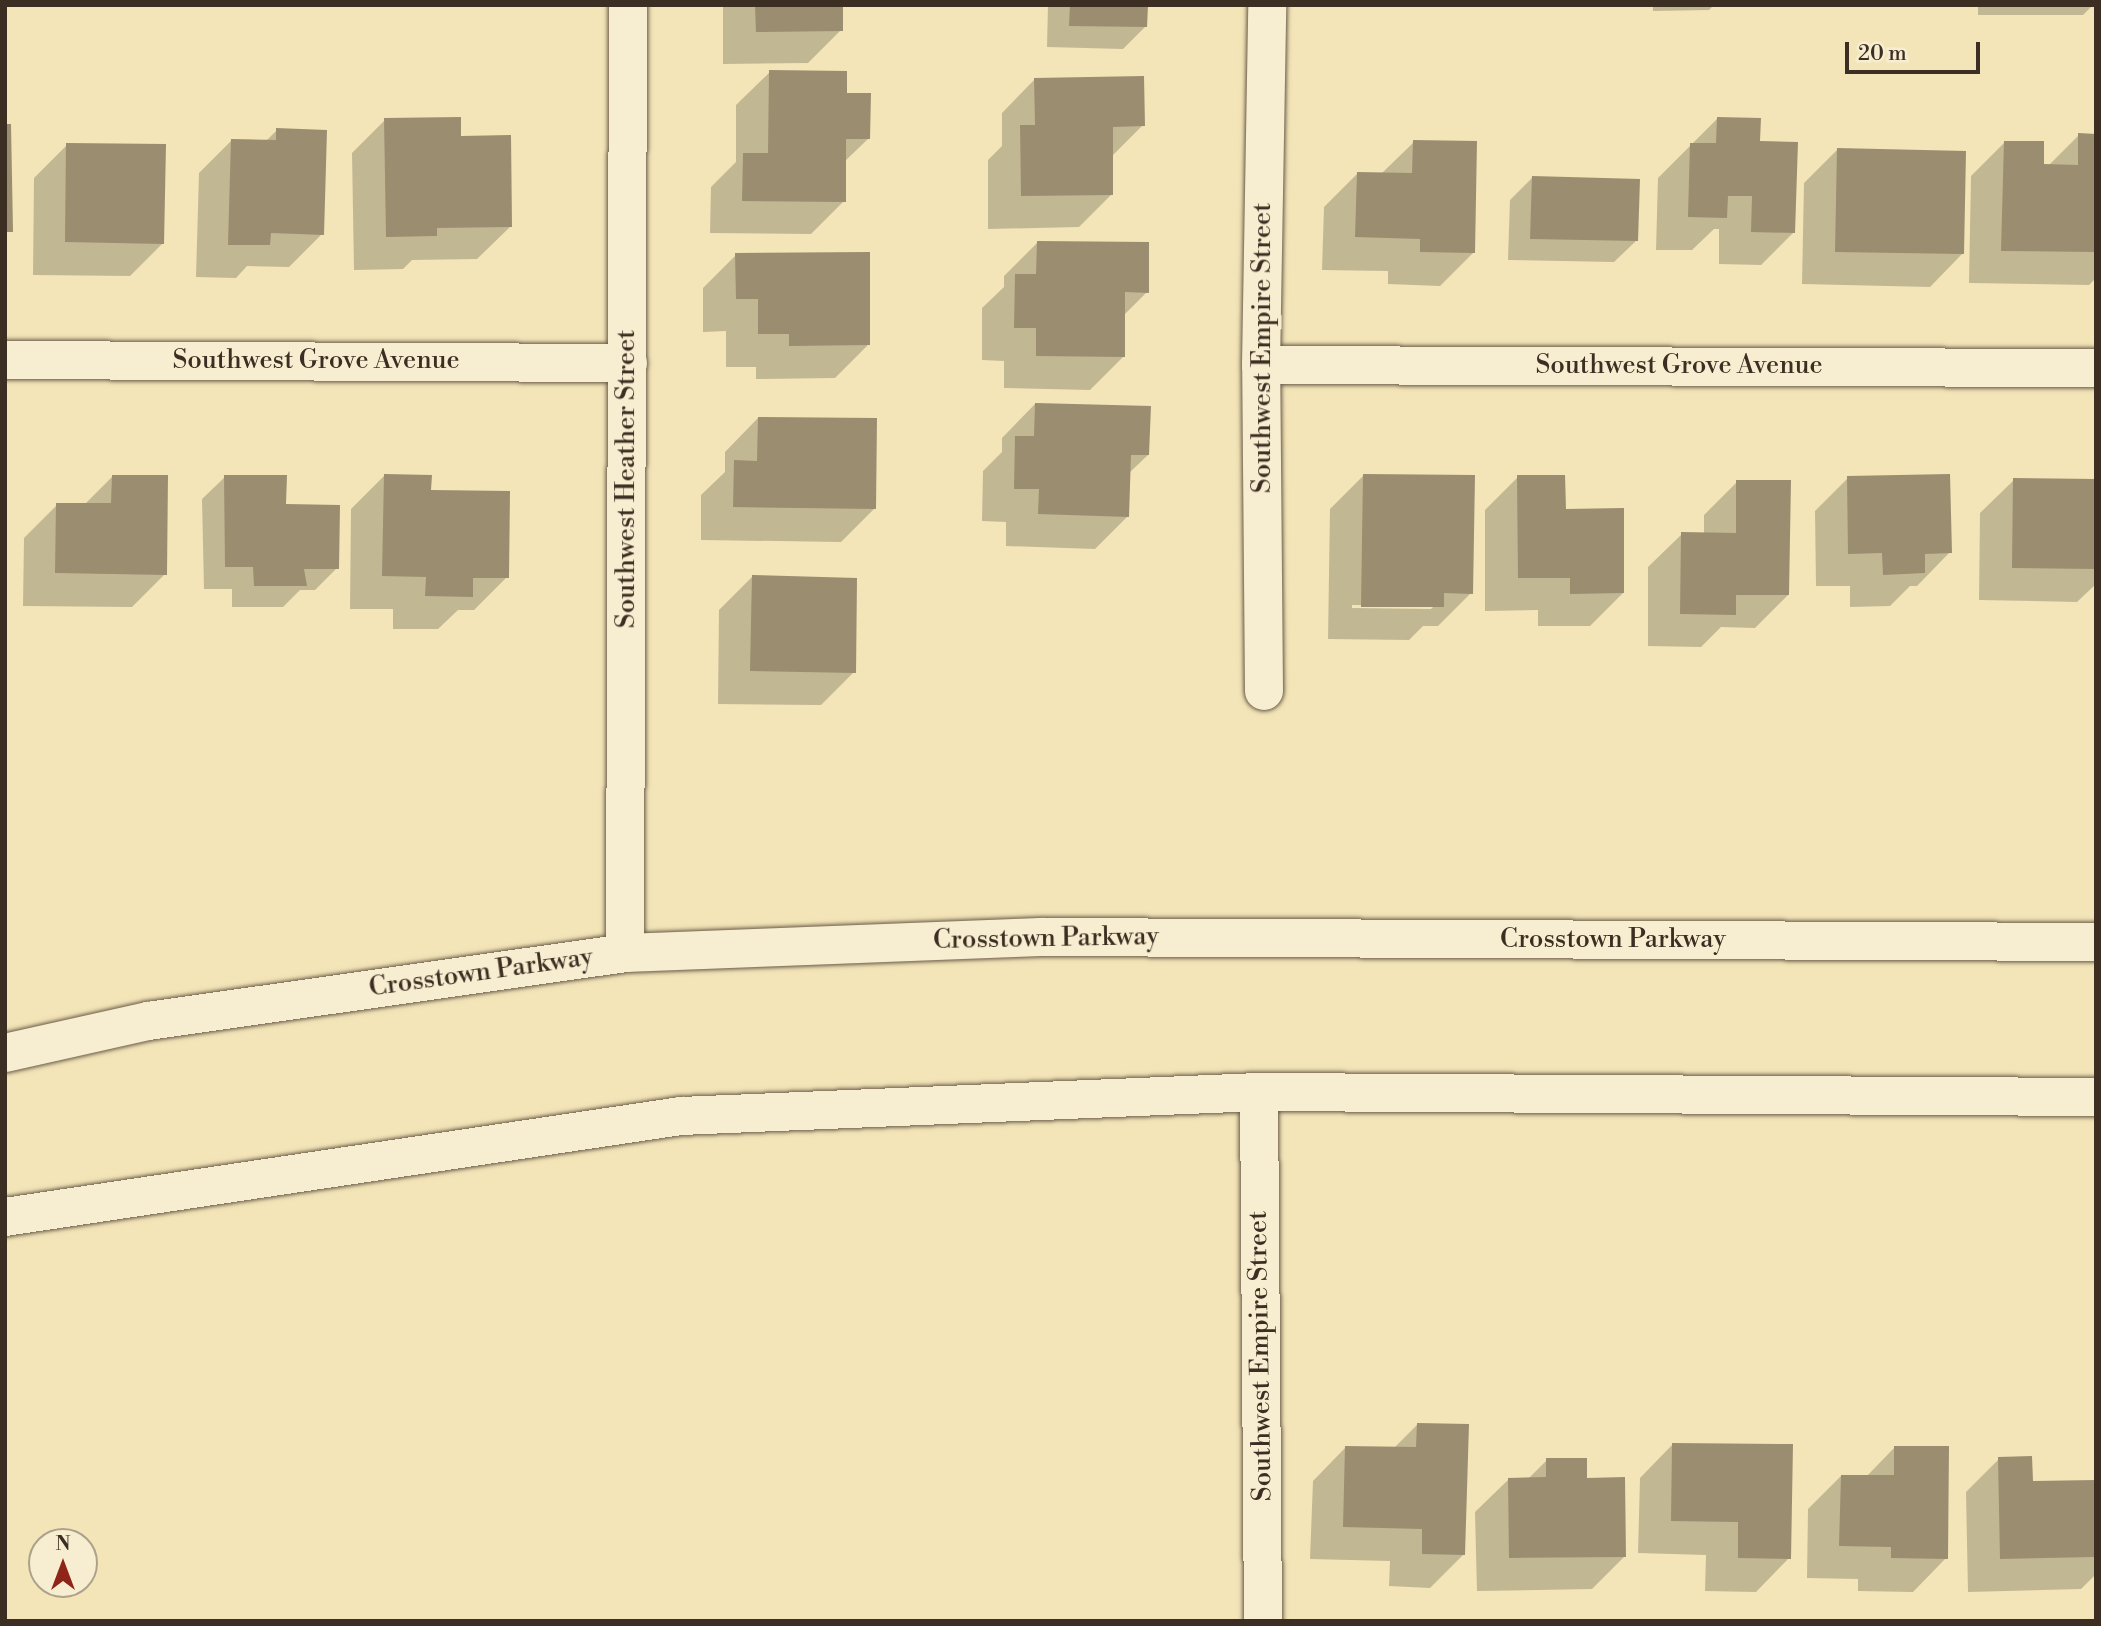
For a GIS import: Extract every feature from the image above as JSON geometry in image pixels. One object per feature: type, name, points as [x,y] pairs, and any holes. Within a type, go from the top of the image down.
[{"type":"main road","name":"Southwest Heather Street","points":[[625,953],[628,5]]},
{"type":"main road","name":"Southwest Empire Street","points":[[1264,691],[1261,365],[1267,5]]},
{"type":"main road","name":"Southwest Grove Avenue","points":[[5,360],[628,363]]},
{"type":"main road","name":"Southwest Grove Avenue","points":[[1261,365],[2096,368]]},
{"type":"main road","name":"Crosstown Parkway","points":[[5,1053],[148,1021],[625,953],[1041,937],[2096,942]]},
{"type":"main road","name":"Southwest Empire Street","points":[[1259,1092],[1264,1621]]},
{"type":"main road","points":[[5,1217],[681,1115],[1259,1092],[2096,1097]]},
{"type":"building","points":[[755,5],[843,5],[843,31],[756,32]]},
{"type":"building","points":[[1070,5],[1148,5],[1147,27],[1069,26]]},
{"type":"building","points":[[769,70],[847,71],[847,93],[871,93],[870,139],[846,139],[846,202],[742,201],[743,153],[768,153]]},
{"type":"building","points":[[1144,76],[1145,126],[1113,127],[1113,195],[1021,196],[1020,125],[1035,125],[1034,78]]},
{"type":"building","points":[[461,117],[461,136],[511,135],[512,227],[437,228],[437,236],[386,237],[384,118]]},
{"type":"building","points":[[1717,117],[1761,118],[1760,141],[1798,142],[1795,233],[1751,232],[1752,196],[1728,196],[1727,218],[1688,217],[1690,143],[1716,143]]},
{"type":"building","points":[[5,124],[11,124],[13,232],[5,232]]},
{"type":"building","points":[[276,128],[327,130],[324,235],[271,233],[270,245],[228,245],[231,139],[276,140]]},
{"type":"building","points":[[2078,133],[2096,134],[2096,252],[2001,251],[2004,141],[2044,141],[2044,164],[2078,165]]},
{"type":"building","points":[[1413,140],[1477,141],[1475,253],[1420,252],[1420,239],[1355,237],[1357,172],[1412,173]]},
{"type":"building","points":[[66,143],[166,144],[164,244],[65,242]]},
{"type":"building","points":[[1837,148],[1966,151],[1964,254],[1835,252]]},
{"type":"building","points":[[1532,176],[1640,179],[1638,241],[1530,239]]},
{"type":"building","points":[[1037,241],[1149,242],[1149,293],[1125,292],[1125,357],[1036,356],[1036,328],[1014,328],[1015,274],[1036,274]]},
{"type":"building","points":[[870,252],[870,345],[789,346],[789,334],[758,334],[758,299],[736,299],[735,253]]},
{"type":"building","points":[[1035,403],[1151,406],[1149,455],[1131,455],[1129,517],[1038,514],[1039,489],[1014,489],[1015,436],[1034,436]]},
{"type":"building","points":[[758,417],[877,418],[876,509],[733,507],[734,460],[757,461]]},
{"type":"building","points":[[384,474],[432,475],[431,490],[510,491],[509,578],[473,578],[473,597],[425,596],[426,577],[382,576]]},
{"type":"building","points":[[1363,474],[1475,475],[1473,594],[1444,593],[1444,607],[1361,607]]},
{"type":"building","points":[[1950,474],[1952,553],[1925,554],[1925,573],[1883,575],[1882,553],[1848,554],[1847,476]]},
{"type":"building","points":[[112,475],[168,475],[167,575],[55,573],[56,503],[111,503]]},
{"type":"building","points":[[224,475],[287,475],[286,504],[340,505],[339,569],[304,569],[307,586],[254,586],[253,567],[225,567]]},
{"type":"building","points":[[1517,475],[1565,475],[1566,509],[1624,508],[1624,593],[1570,594],[1570,578],[1518,578]]},
{"type":"building","points":[[2013,478],[2096,479],[2096,569],[2012,568]]},
{"type":"building","points":[[1736,480],[1791,480],[1789,595],[1736,595],[1736,615],[1680,614],[1681,532],[1736,533]]},
{"type":"building","points":[[752,575],[857,578],[856,673],[750,671]]},
{"type":"building","points":[[1417,1423],[1469,1424],[1465,1555],[1422,1554],[1422,1529],[1343,1527],[1345,1446],[1416,1447]]},
{"type":"building","points":[[1672,1443],[1793,1444],[1791,1559],[1738,1558],[1738,1522],[1671,1521]]},
{"type":"building","points":[[1894,1446],[1949,1446],[1948,1559],[1891,1558],[1891,1547],[1839,1546],[1841,1475],[1894,1475]]},
{"type":"building","points":[[2032,1456],[2033,1481],[2096,1480],[2096,1557],[2000,1559],[1998,1457]]},
{"type":"building","points":[[1546,1458],[1587,1458],[1587,1478],[1625,1477],[1626,1557],[1509,1558],[1508,1478],[1546,1477]]}]
